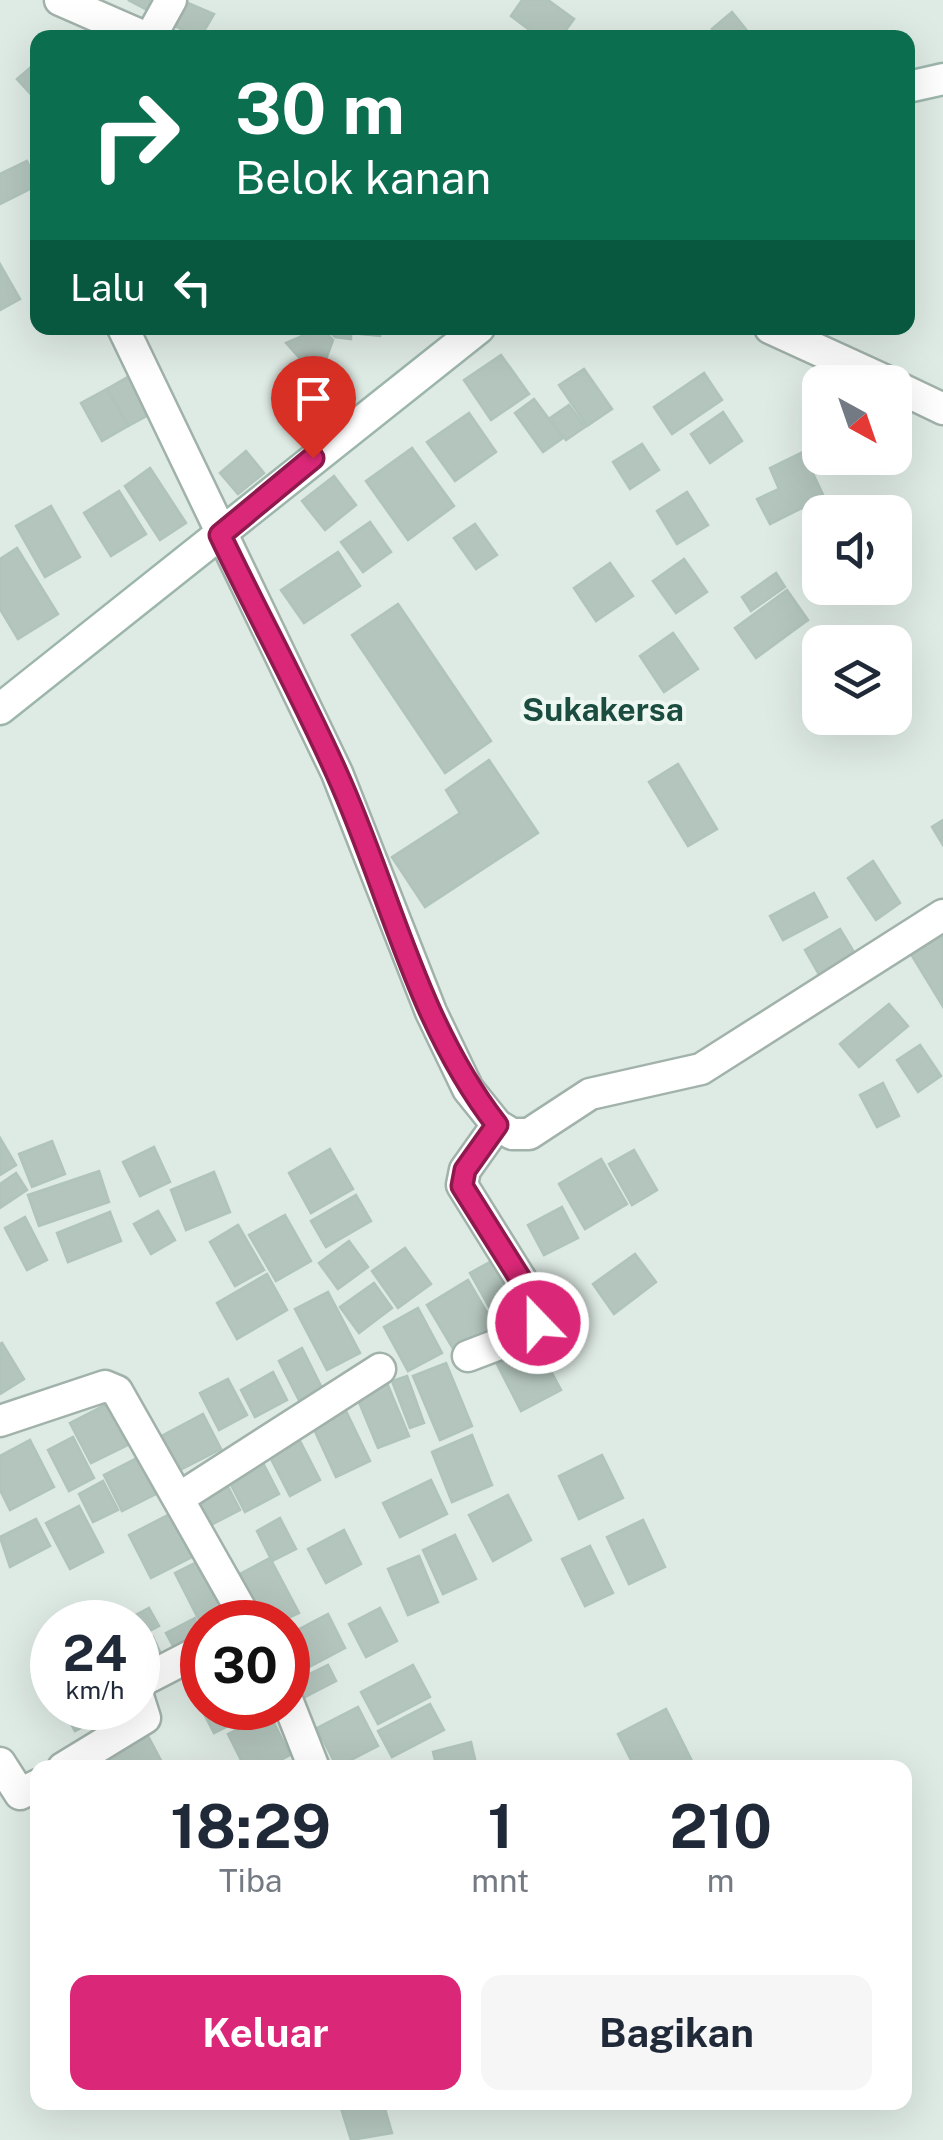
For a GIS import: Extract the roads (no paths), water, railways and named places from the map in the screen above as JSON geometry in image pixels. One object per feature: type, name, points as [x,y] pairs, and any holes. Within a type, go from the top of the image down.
[{"type":"street","points":[[60,0],[128,30]]},
{"type":"street","points":[[149,30],[171,0]]},
{"type":"street","points":[[915,85],[943,79]]},
{"type":"street","points":[[125,335],[336,773],[430,1012],[468,1088],[497,1125],[512,1134],[529,1134],[590,1094],[701,1069],[943,914]]},
{"type":"street","points":[[0,709],[470,335]]},
{"type":"street","points":[[785,335],[851,365]]},
{"type":"street","points":[[912,394],[943,408]]},
{"type":"street","points":[[468,1356],[528,1333],[538,1323],[538,1307],[462,1186],[465,1170],[497,1125]]},
{"type":"street","points":[[178,1498],[380,1370]]},
{"type":"street","points":[[0,1421],[105,1386],[112,1388],[236,1600]]},
{"type":"street","points":[[76,1760],[125,1730]]},
{"type":"street","points":[[299,1730],[311,1760]]},
{"type":"street","points":[[0,1763],[20,1794],[30,1789]]},
{"type":"district","name":"Sukakersa","points":[[603,709]]}]
